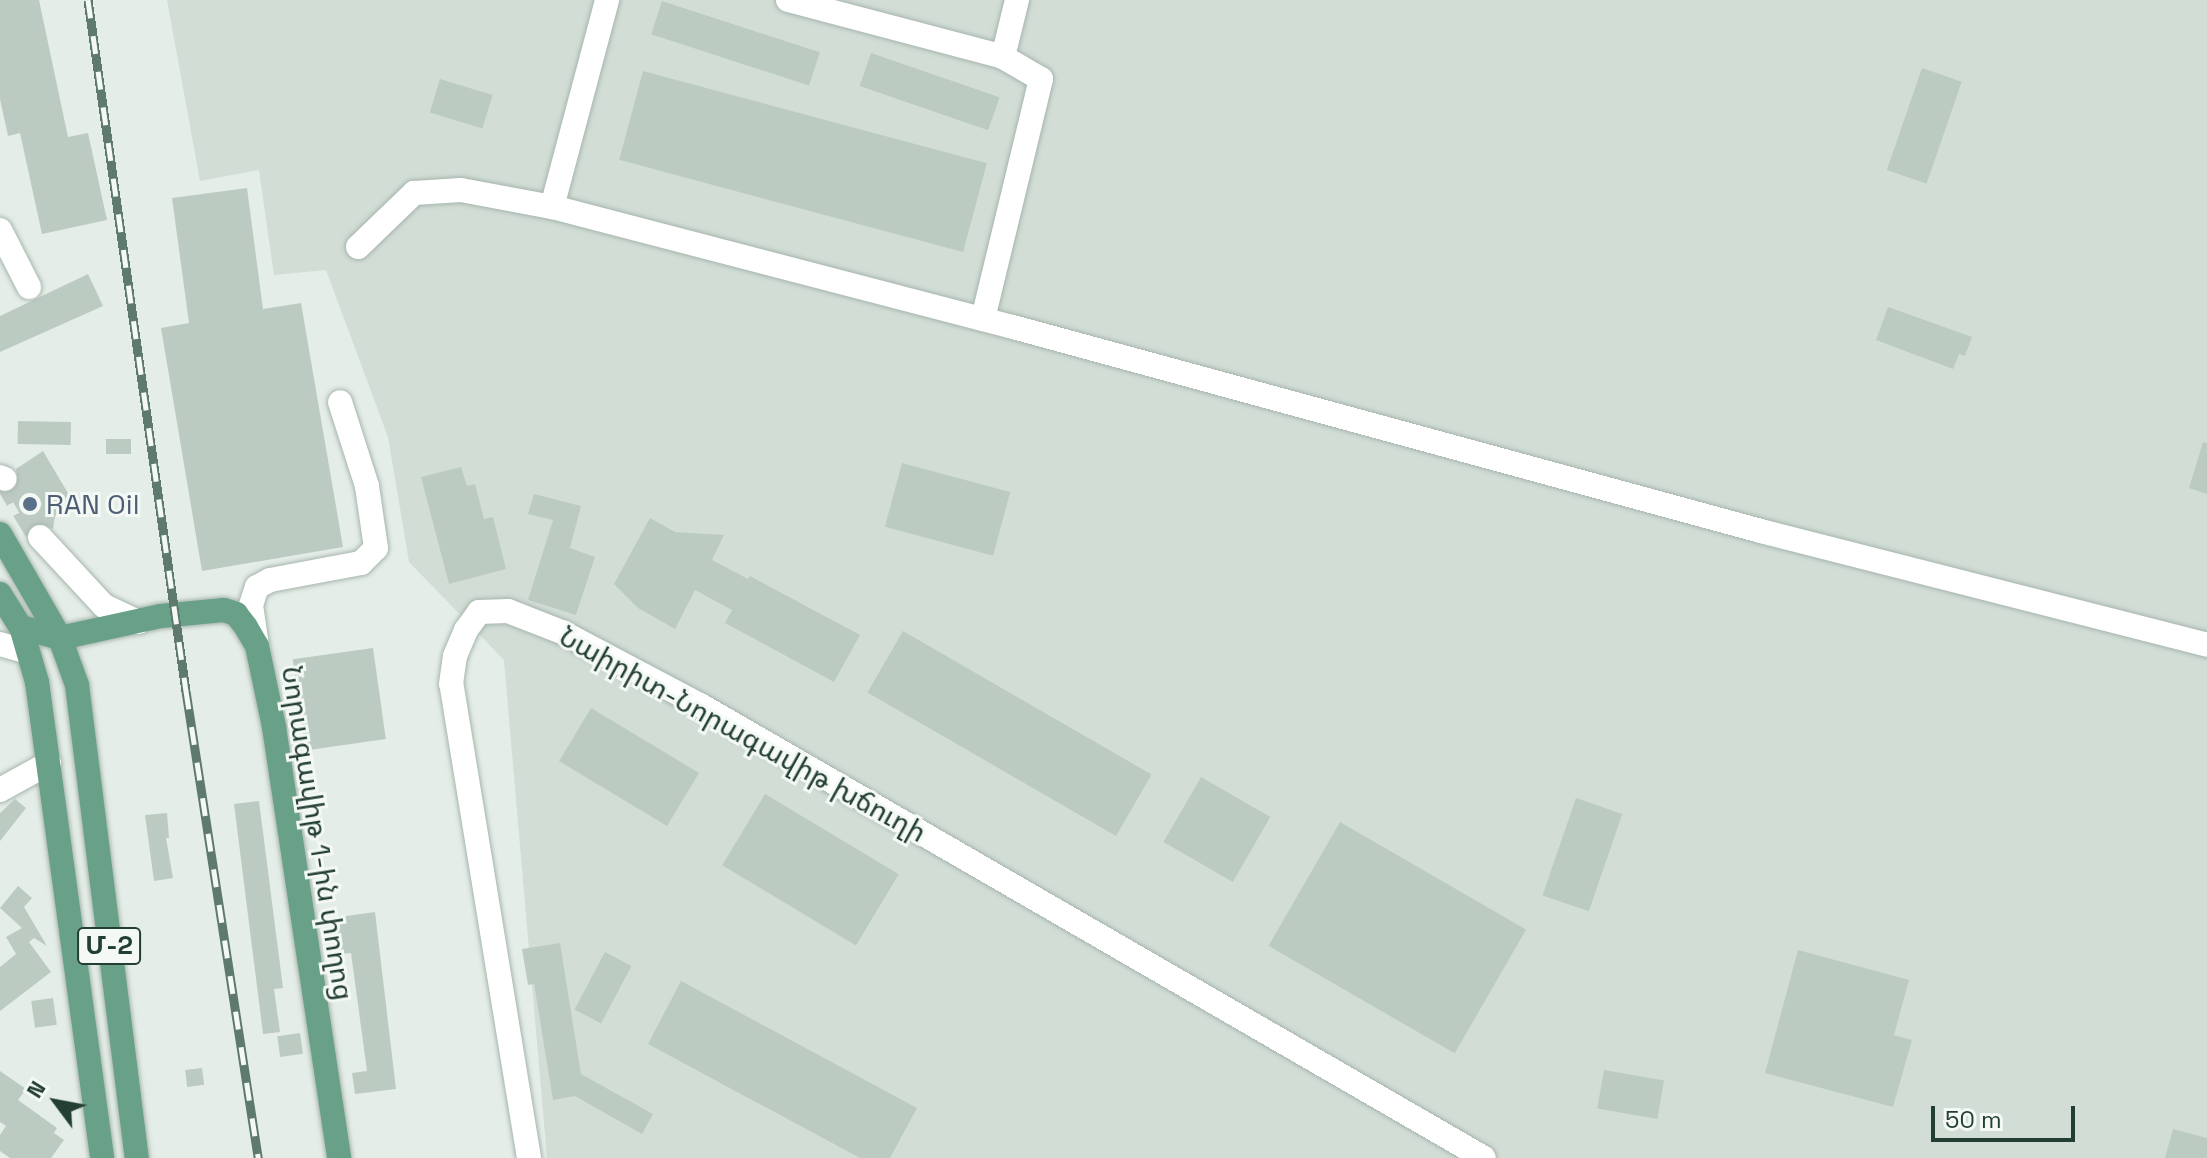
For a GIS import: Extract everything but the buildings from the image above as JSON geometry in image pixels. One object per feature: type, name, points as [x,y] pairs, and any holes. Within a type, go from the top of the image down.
[{"type":"main road","name":"Մ-2","points":[[0,534],[60,638],[77,685],[137,1158]]},
{"type":"main road","points":[[32,586],[62,613],[100,632],[84,658],[77,685]]},
{"type":"main road","name":"Մ-2","points":[[1,597],[21,627],[37,682],[102,1158]]},
{"type":"main road","name":"Նորագավիթ 1-ին փողոց","points":[[60,638],[138,622],[224,610],[236,614],[257,646],[274,727],[339,1158]]},
{"type":"main road","points":[[21,627],[60,638]]},
{"type":"street","points":[[552,207],[607,0]]},
{"type":"street","points":[[788,0],[1003,57],[1041,79],[983,319]]},
{"type":"street","points":[[1003,57],[1017,0]]},
{"type":"street","points":[[358,247],[414,193],[461,190],[552,207],[983,319],[1761,531],[2207,645]]},
{"type":"street","points":[[0,230],[29,287]]},
{"type":"street","points":[[257,646],[251,605],[257,587],[270,580],[361,563],[376,548],[367,486],[340,402]]},
{"type":"street","points":[[40,537],[104,606],[138,622]]},
{"type":"street","name":"Նաիրիտ-Նորագավիթ խճուղի","points":[[529,1158],[451,684],[455,656],[466,630],[479,612],[508,611],[562,632],[700,705],[1484,1158]]},
{"type":"street","points":[[0,644],[28,652]]},
{"type":"street","points":[[0,790],[49,763]]},
{"type":"shaded area","points":[[167,0],[2207,0],[2207,1158],[547,1158],[504,660],[409,562],[388,437],[326,270],[274,275],[259,170],[200,181]]},
{"type":"tunnel","points":[[5,479],[40,537]]},
{"type":"railway","points":[[88,0],[186,691],[258,1158]]},
{"type":"place","name":"RAN Oil","points":[[30,504]]}]
